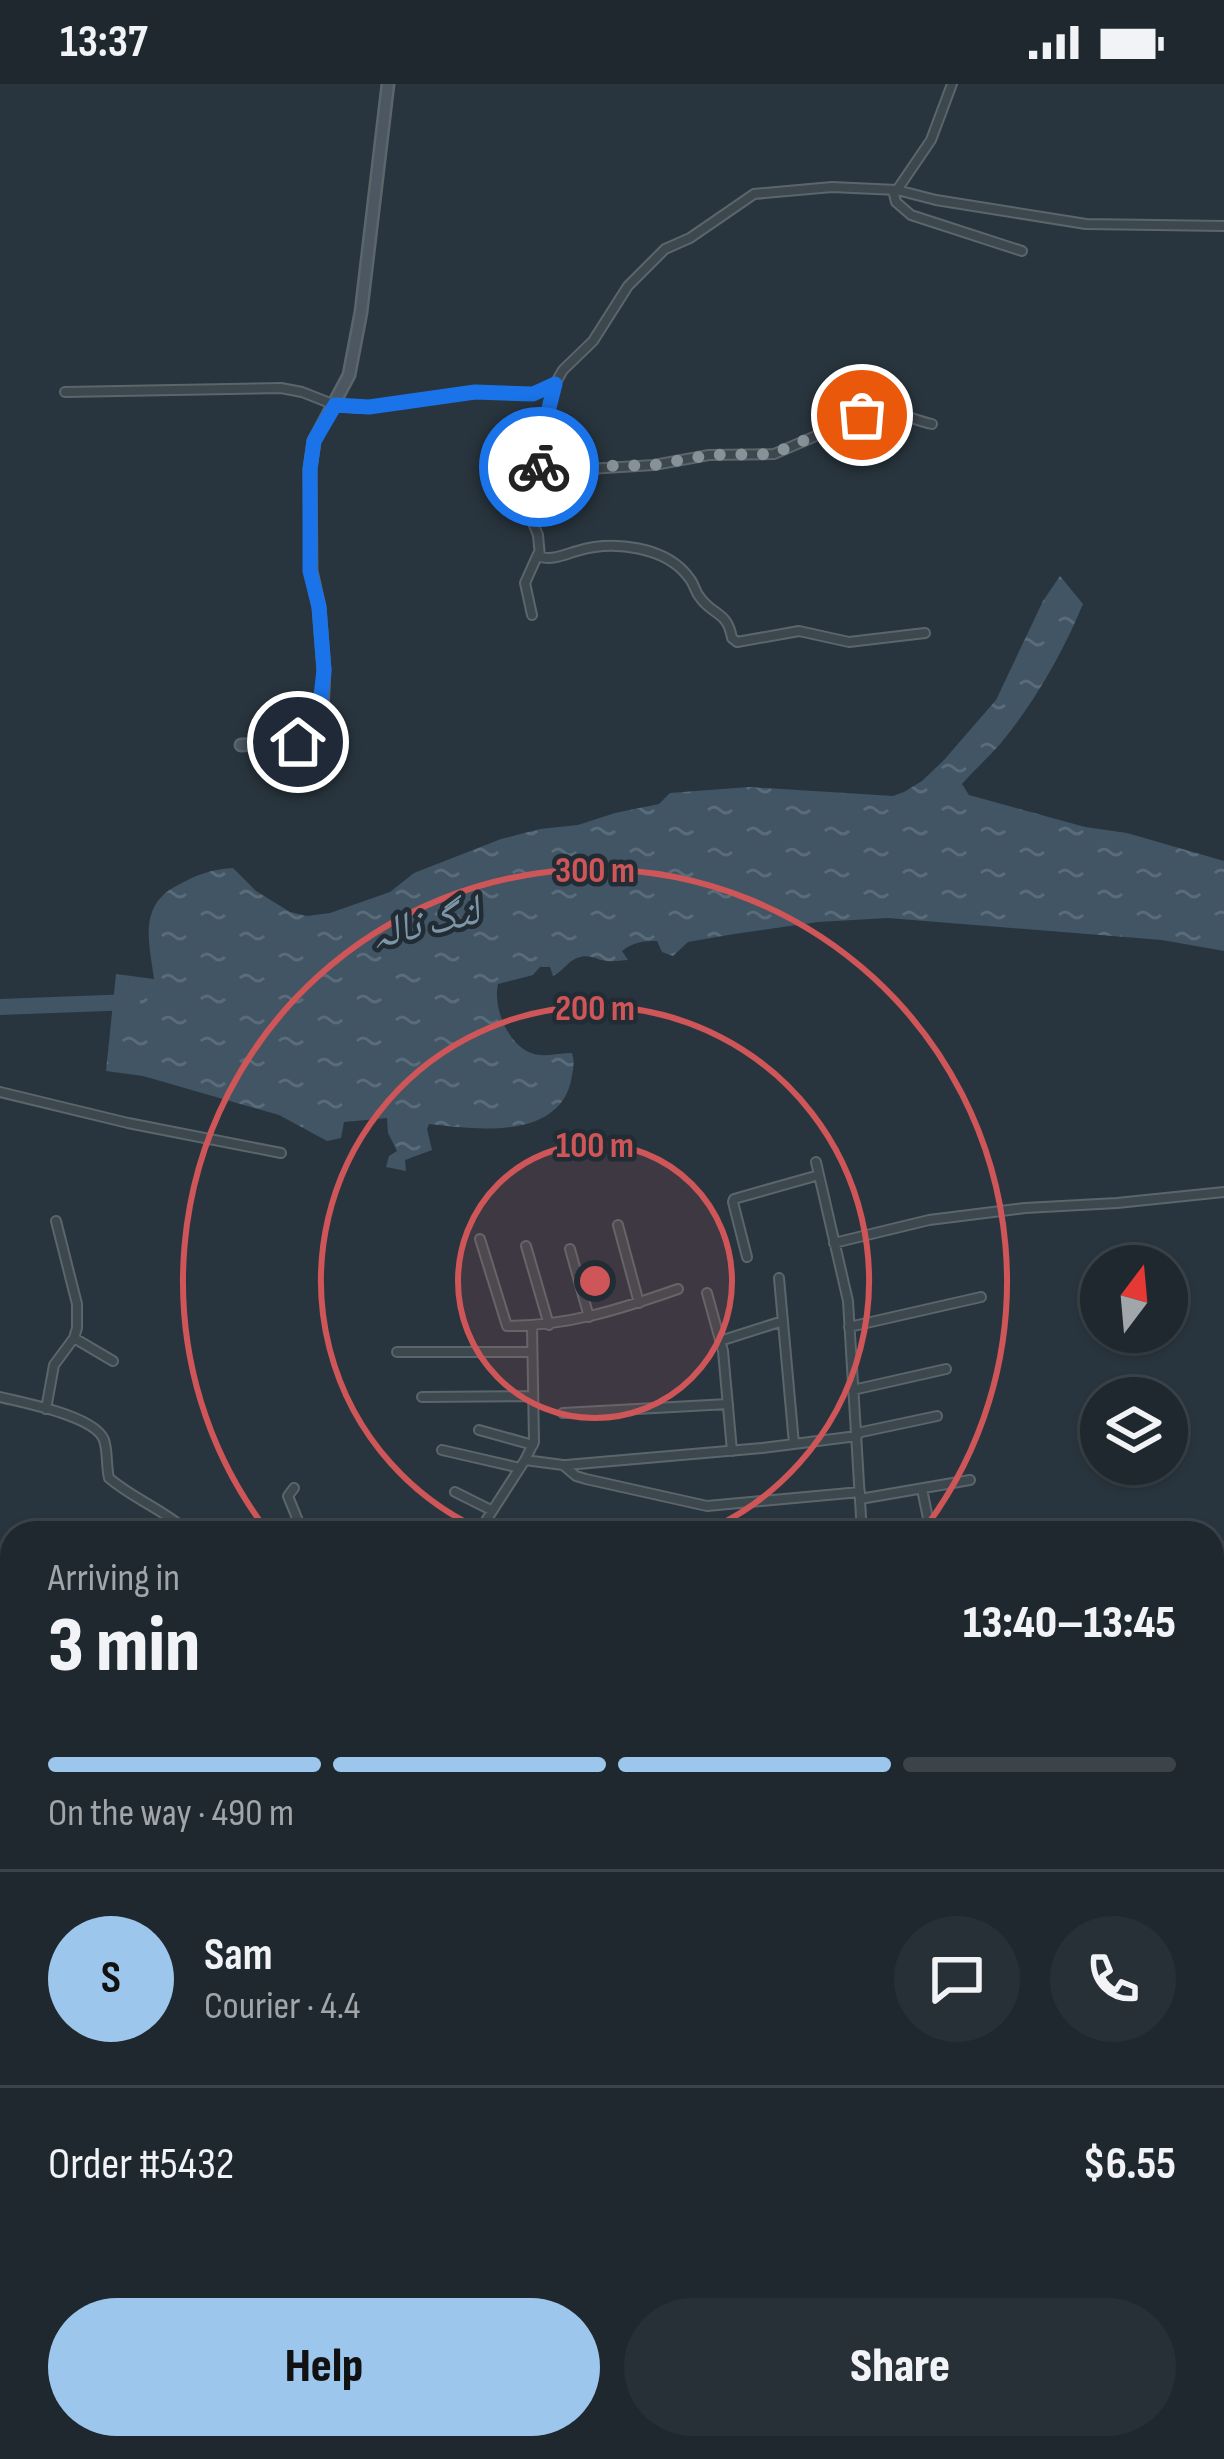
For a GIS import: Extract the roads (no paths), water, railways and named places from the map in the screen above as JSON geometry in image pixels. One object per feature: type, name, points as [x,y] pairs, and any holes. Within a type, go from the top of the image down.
[{"type":"street","points":[[241,745],[298,742],[317,731],[324,670],[319,607],[310,571],[310,469],[314,441],[349,375],[388,84]]},
{"type":"street","points":[[952,84],[932,140],[895,190],[896,202],[911,215],[1022,251]]},
{"type":"street","points":[[537,476],[542,436],[563,370],[593,341],[628,286],[665,249],[690,238],[754,194],[832,188],[895,190],[1086,224],[1224,226]]},
{"type":"street","points":[[65,392],[280,388],[335,405],[369,407],[475,392],[533,394],[555,384]]},
{"type":"street","points":[[532,615],[525,583],[538,554],[538,535],[522,496],[537,476],[709,455],[773,454],[876,410],[932,424]]},
{"type":"street","points":[[538,554],[549,559],[606,546],[652,553],[675,564],[690,579],[703,601],[730,623],[737,642],[799,631],[849,642],[925,634]]},
{"type":"street","points":[[0,1092],[281,1153]]},
{"type":"street","points":[[816,1162],[848,1301],[861,1521]]},
{"type":"street","points":[[747,1257],[734,1199],[819,1175]]},
{"type":"street","points":[[834,1243],[929,1220],[1224,1192]]},
{"type":"street","points":[[46,1408],[55,1365],[74,1338],[77,1304],[56,1221]]},
{"type":"street","points":[[618,1225],[640,1303]]},
{"type":"street","points":[[480,1239],[507,1326],[589,1317],[678,1289]]},
{"type":"street","points":[[526,1246],[549,1325]]},
{"type":"street","points":[[570,1249],[589,1317]]},
{"type":"street","points":[[779,1278],[794,1444]]},
{"type":"street","points":[[707,1294],[721,1341],[732,1450]]},
{"type":"street","points":[[849,1328],[981,1297]]},
{"type":"street","points":[[721,1341],[783,1321]]},
{"type":"street","points":[[485,1521],[533,1445],[532,1326]]},
{"type":"street","points":[[74,1338],[112,1361]]},
{"type":"street","points":[[397,1352],[532,1352]]},
{"type":"street","points":[[853,1390],[946,1369]]},
{"type":"street","points":[[422,1397],[533,1396]]},
{"type":"street","points":[[0,1397],[92,1426],[100,1433],[109,1478],[177,1521]]},
{"type":"street","points":[[563,1413],[728,1403]]},
{"type":"street","points":[[442,1450],[522,1464],[563,1465],[794,1444],[937,1416]]},
{"type":"street","points":[[478,1430],[533,1445]]},
{"type":"street","points":[[563,1465],[586,1479],[707,1506],[922,1489],[970,1480]]},
{"type":"street","points":[[294,1488],[288,1496],[298,1521]]},
{"type":"street","points":[[922,1489],[929,1521]]},
{"type":"street","points":[[455,1492],[491,1510]]},
{"type":"water","points":[[1060,576],[1083,604],[1075,623],[1026,710],[962,784],[969,795],[1224,861],[1224,951],[1162,940],[888,918],[818,922],[688,942],[673,956],[662,952],[657,941],[643,942],[622,951],[628,960],[582,957],[553,976],[550,967],[540,967],[533,975],[498,984],[498,1006],[513,1039],[530,1053],[572,1053],[571,1081],[563,1100],[549,1114],[512,1127],[429,1124],[432,1150],[405,1160],[406,1171],[386,1167],[389,1156],[397,1151],[387,1118],[344,1122],[341,1138],[327,1141],[279,1115],[143,1076],[106,1071],[116,974],[154,979],[149,925],[157,903],[178,885],[204,873],[233,868],[256,891],[290,912],[307,916],[390,892],[414,873],[501,839],[659,804],[670,793],[749,787],[893,796],[922,781],[996,700],[1043,601]]},
{"type":"waterway","name":"لنگ نالہ","points":[[0,1007],[132,1002]]}]
